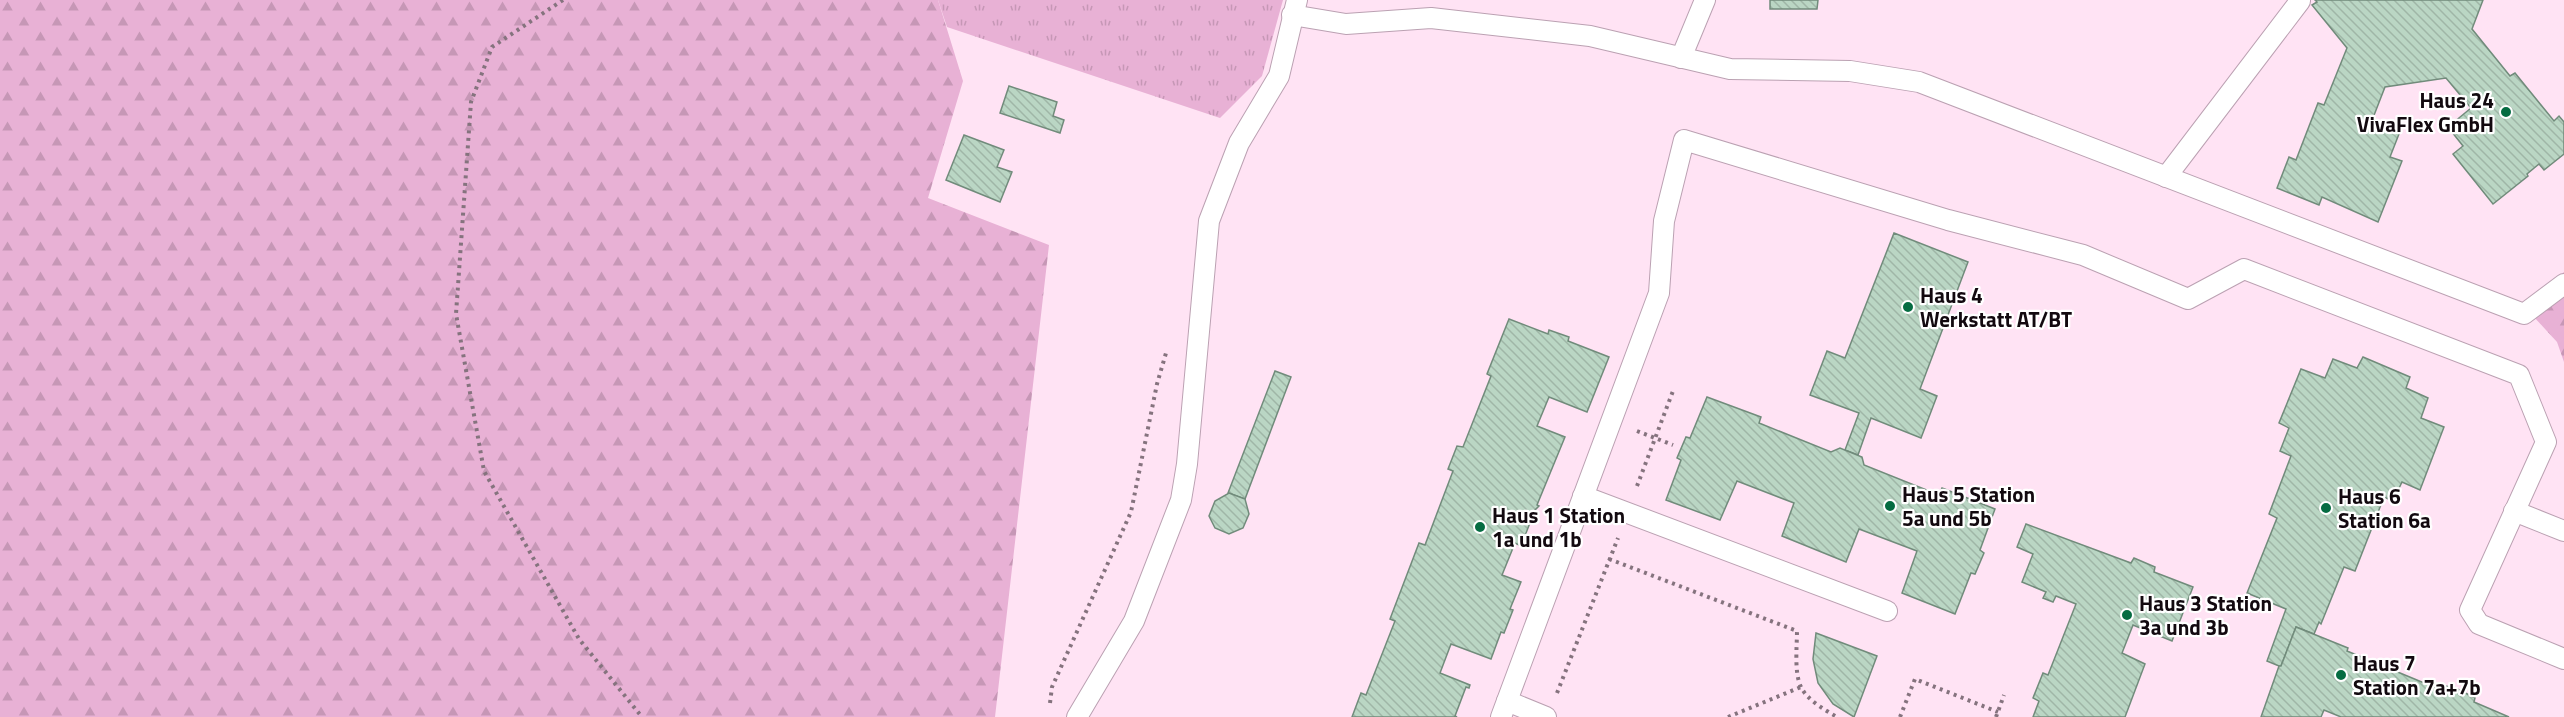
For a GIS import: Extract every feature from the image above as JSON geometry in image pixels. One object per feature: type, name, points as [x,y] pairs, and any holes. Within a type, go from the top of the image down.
[{"type":"lane","points":[[1681,58],[1705,0]]},
{"type":"lane","points":[[2166,177],[2300,1]]},
{"type":"lane","points":[[1077,717],[1134,621],[1181,500],[1187,464],[1209,220],[1239,143],[1279,76],[1295,8],[1346,24],[1431,18],[1590,36],[1730,69],[1850,71],[1919,82],[2524,314],[2564,284]]},
{"type":"lane","points":[[1550,708],[1504,709],[1659,293],[1664,221],[1683,140],[1915,211],[2083,255],[2188,298],[2244,269],[2519,375],[2546,442],[2470,610],[2479,624],[2564,659]]},
{"type":"lane","points":[[1583,496],[1887,611]]},
{"type":"lane","points":[[2514,511],[2564,531]]},
{"type":"path","points":[[563,0],[492,47],[471,102],[456,314],[484,471],[579,639],[642,717]]},
{"type":"path","points":[[1050,710],[1052,687],[1131,512],[1157,384],[1169,344]]},
{"type":"path","points":[[1550,708],[1610,559],[1673,391]]},
{"type":"path","points":[[1611,421],[1673,445]]},
{"type":"path","points":[[1610,559],[1797,631],[1796,656],[1801,687],[1818,705],[1837,717]]},
{"type":"path","points":[[1900,717],[1915,679],[1997,715],[2004,695]]},
{"type":"path","points":[[1728,717],[1801,687]]},
{"type":"green space","points":[[0,0],[938,0],[963,81],[928,198],[1049,245],[995,717],[0,717]]},
{"type":"green space","points":[[938,0],[1283,0],[1262,76],[1220,118],[947,27]]},
{"type":"green space","points":[[2564,272],[2564,362],[2557,342],[2523,305]]},
{"type":"building","points":[[1770,0],[1818,0],[1817,9],[1770,9]]},
{"type":"building","name":"Haus 24 VivaFlex GmbH","points":[[2315,0],[2483,0],[2472,29],[2510,76],[2515,73],[2554,121],[2559,116],[2564,122],[2564,154],[2544,170],[2539,164],[2527,174],[2528,176],[2493,204],[2453,154],[2463,146],[2448,127],[2471,108],[2446,78],[2385,87],[2371,123],[2399,134],[2390,157],[2402,161],[2378,222],[2322,197],[2319,205],[2277,188],[2289,157],[2296,160],[2318,103],[2324,105],[2347,48],[2312,5],[2317,2]]},
{"type":"building","points":[[1009,86],[1057,102],[1053,116],[1064,120],[1060,133],[1000,113]]},
{"type":"building","points":[[964,135],[1004,150],[997,167],[1012,172],[1000,202],[946,180]]},
{"type":"building","name":"Haus 4 Werkstatt AT/BT","points":[[1894,233],[1968,262],[1920,389],[1937,396],[1921,438],[1871,418],[1858,455],[1845,450],[1859,413],[1810,395],[1827,351],[1845,358]]},
{"type":"building","name":"Haus 1 Station 1a und 1b","points":[[1509,319],[1548,334],[1549,330],[1569,337],[1568,341],[1609,357],[1587,412],[1549,397],[1537,426],[1565,437],[1521,546],[1515,543],[1502,575],[1521,582],[1510,609],[1513,610],[1504,633],[1501,632],[1491,659],[1451,644],[1440,673],[1470,685],[1469,688],[1466,687],[1455,716],[1457,717],[1352,717],[1361,693],[1366,695],[1395,621],[1390,619],[1419,543],[1425,545],[1453,471],[1448,469],[1457,446],[1463,447],[1491,376],[1487,374]]},
{"type":"building","name":"Haus 6 Station 6a","points":[[2363,357],[2410,377],[2406,388],[2428,398],[2421,418],[2444,427],[2420,490],[2402,482],[2393,501],[2384,497],[2355,571],[2344,567],[2321,624],[2319,622],[2314,634],[2296,627],[2281,666],[2279,666],[2267,661],[2286,609],[2247,593],[2277,518],[2269,514],[2291,456],[2280,451],[2289,428],[2279,423],[2301,369],[2325,378],[2333,359],[2357,368]]},
{"type":"building","points":[[1275,371],[1291,377],[1245,499],[1228,493]]},
{"type":"building","name":"Haus 5 Station 5a und 5b","points":[[1707,397],[1761,417],[1759,423],[1831,452],[1840,448],[1862,457],[1864,465],[1939,495],[1942,488],[1995,509],[1980,550],[1984,553],[1975,574],[1971,573],[1955,614],[1902,593],[1917,551],[1859,529],[1846,562],[1782,536],[1794,503],[1737,481],[1720,520],[1666,500],[1681,460],[1677,458],[1686,437],[1690,438]]},
{"type":"building","points":[[1229,493],[1245,499],[1249,514],[1243,528],[1229,534],[1215,528],[1209,516],[1215,501]]},
{"type":"building","name":"Haus 3 Station 3a und 3b","points":[[2026,524],[2131,563],[2134,558],[2155,567],[2154,572],[2193,587],[2172,641],[2133,625],[2122,653],[2145,664],[2125,717],[2033,717],[2039,701],[2033,698],[2043,673],[2048,675],[2076,604],[2056,596],[2053,602],[2043,598],[2046,592],[2022,582],[2033,554],[2017,547]]},
{"type":"building","name":"Haus 7 Station 7a+7b","points":[[2296,627],[2441,690],[2443,685],[2449,687],[2450,685],[2475,698],[2474,702],[2509,717],[2341,717],[2324,710],[2321,717],[2261,717]]},
{"type":"building","points":[[1816,633],[1877,656],[1854,717],[1833,704],[1818,683],[1813,659]]},
{"type":"place","name":"Haus 24 VivaFlex GmbH","points":[[2506,112]]},
{"type":"place","name":"Haus 4 Werkstatt AT/BT","points":[[1908,307]]},
{"type":"place","name":"Haus 5 Station 5a und 5b","points":[[1890,506]]},
{"type":"place","name":"Haus 6 Station 6a","points":[[2326,508]]},
{"type":"place","name":"Haus 1 Station 1a und 1b","points":[[1480,527]]},
{"type":"place","name":"Haus 3 Station 3a und 3b","points":[[2127,615]]},
{"type":"place","name":"Haus 7 Station 7a+7b","points":[[2341,675]]}]
